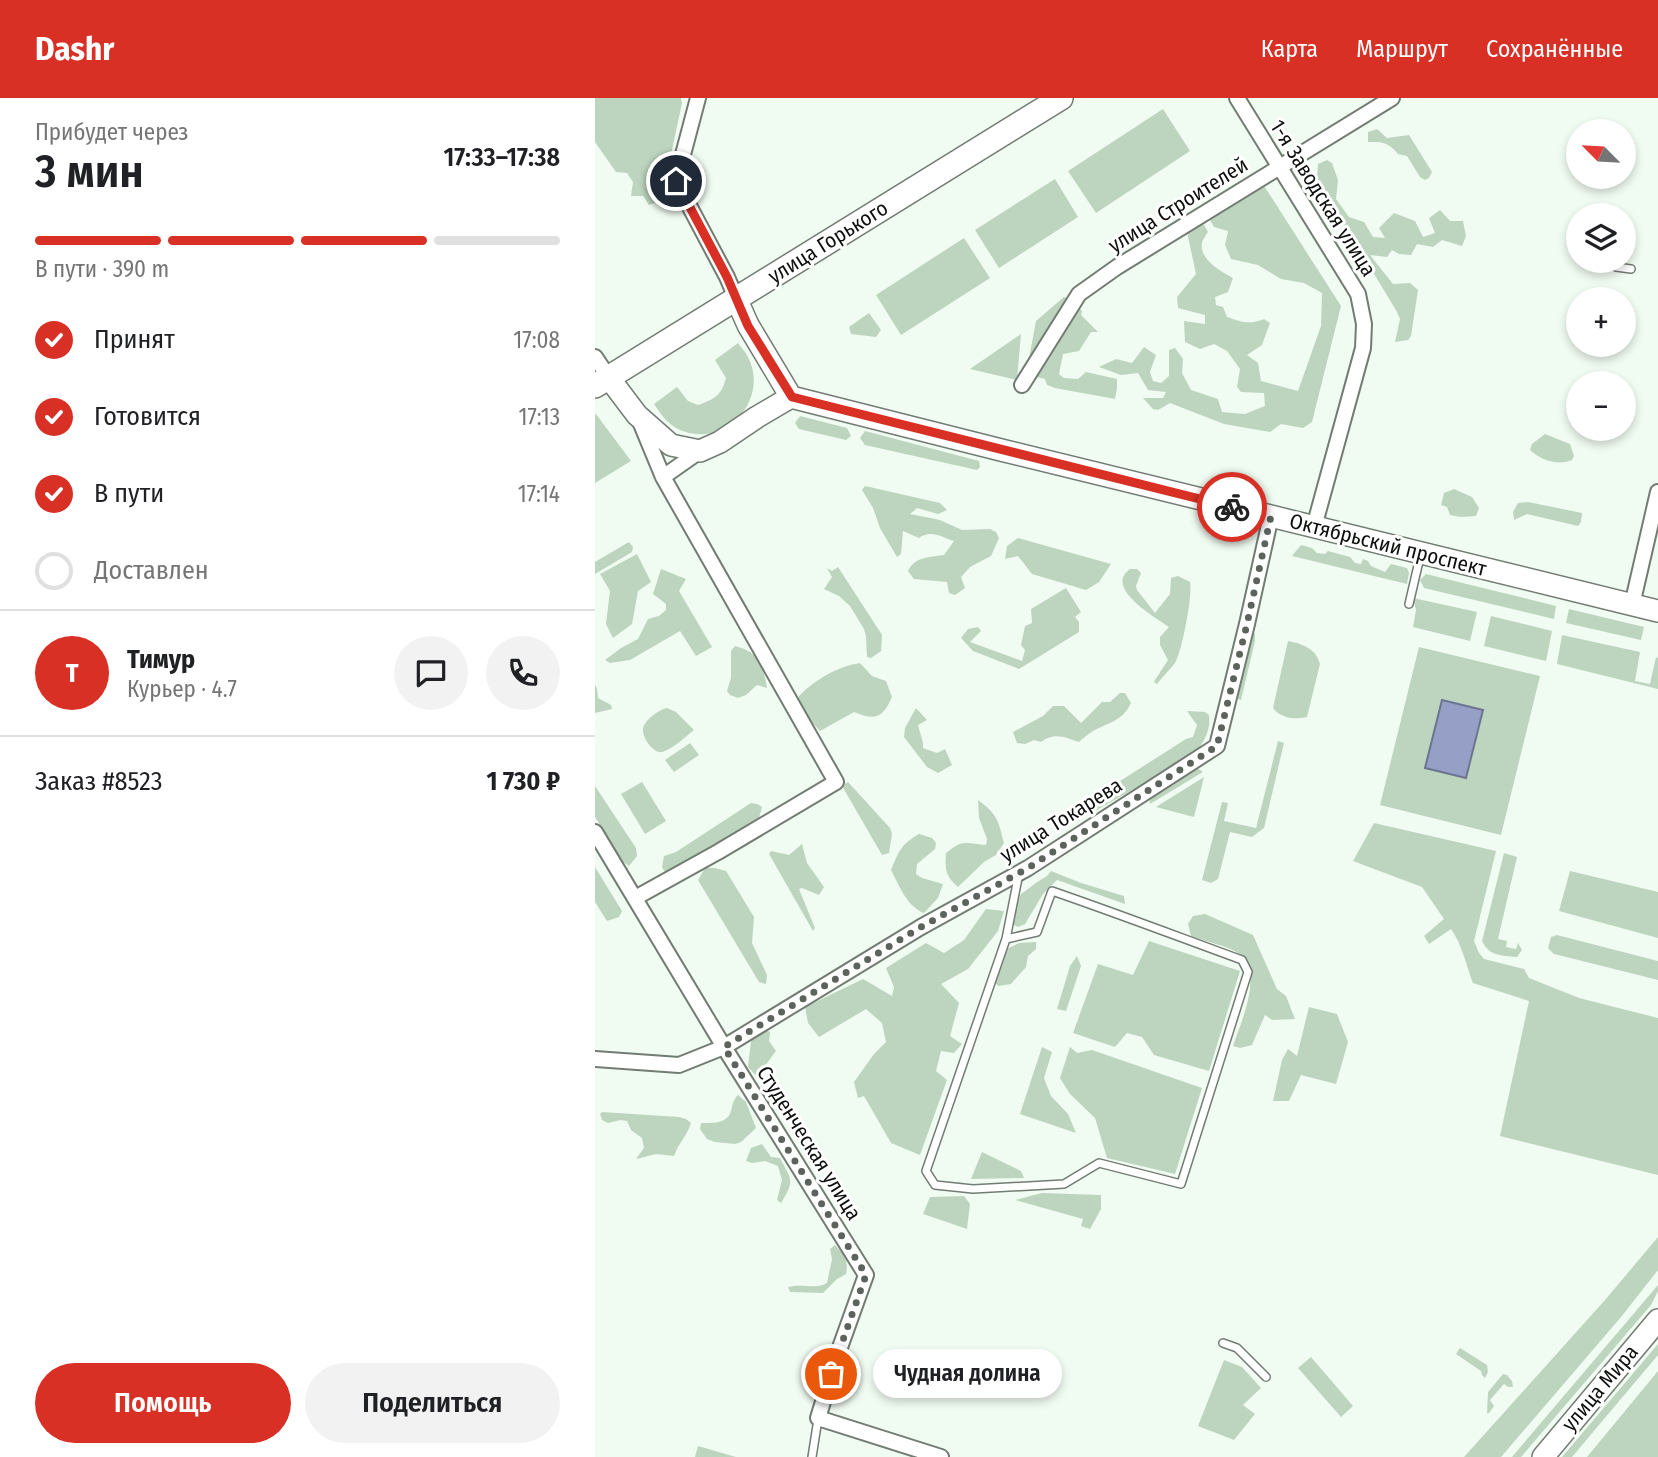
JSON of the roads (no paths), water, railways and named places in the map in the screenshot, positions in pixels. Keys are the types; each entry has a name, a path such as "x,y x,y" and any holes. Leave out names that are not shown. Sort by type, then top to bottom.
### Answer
{"main road":[{"name":"улица Горького","path":"602,382 1061,98"},
{"path":"602,382 671,445 700,451 720,442 792,397 748,326 736,298"},
{"path":"757,417 776,372"},
{"name":"Октябрьский проспект","path":"792,397 1658,611"},
{"name":"улица Мира","path":"1543,1457 1658,1320"}],"street":[{"path":"698,98 676,181 736,298"},
{"name":"1-я Заводская улица","path":"1237,98 1358,294 1364,324 1363,348 1314,527"},
{"name":"улица Строителей","path":"1022,385 1079,294 1117,267 1392,98"},
{"path":"595,357 602,382"},
{"path":"635,898 836,782 663,477 637,415"},
{"path":"663,477 700,451"},
{"path":"1632,604 1658,492"},
{"name":"улица Токарева","path":"595,1059 678,1066 724,1047 921,927 1019,873 1217,746 1271,516"},
{"name":"Студенческая улица","path":"595,832 724,1047 866,1275 818,1418"},
{"path":"818,1418 941,1457"}],"lane":[{"path":"1409,604 1421,553"},
{"path":"1006,939 1037,932 1052,891 1242,960 1248,972 1181,1184 1098,1163 1064,1184 973,1189 935,1185 926,1171 1006,939 1019,873"},
{"path":"1223,1343 1237,1348 1266,1377"},
{"path":"812,1457 818,1418"}],"water":[{"path":"1442,700 1483,710 1466,778 1425,768"}],"place":[{"name":"Чудная долина","path":"831,1374"}]}
